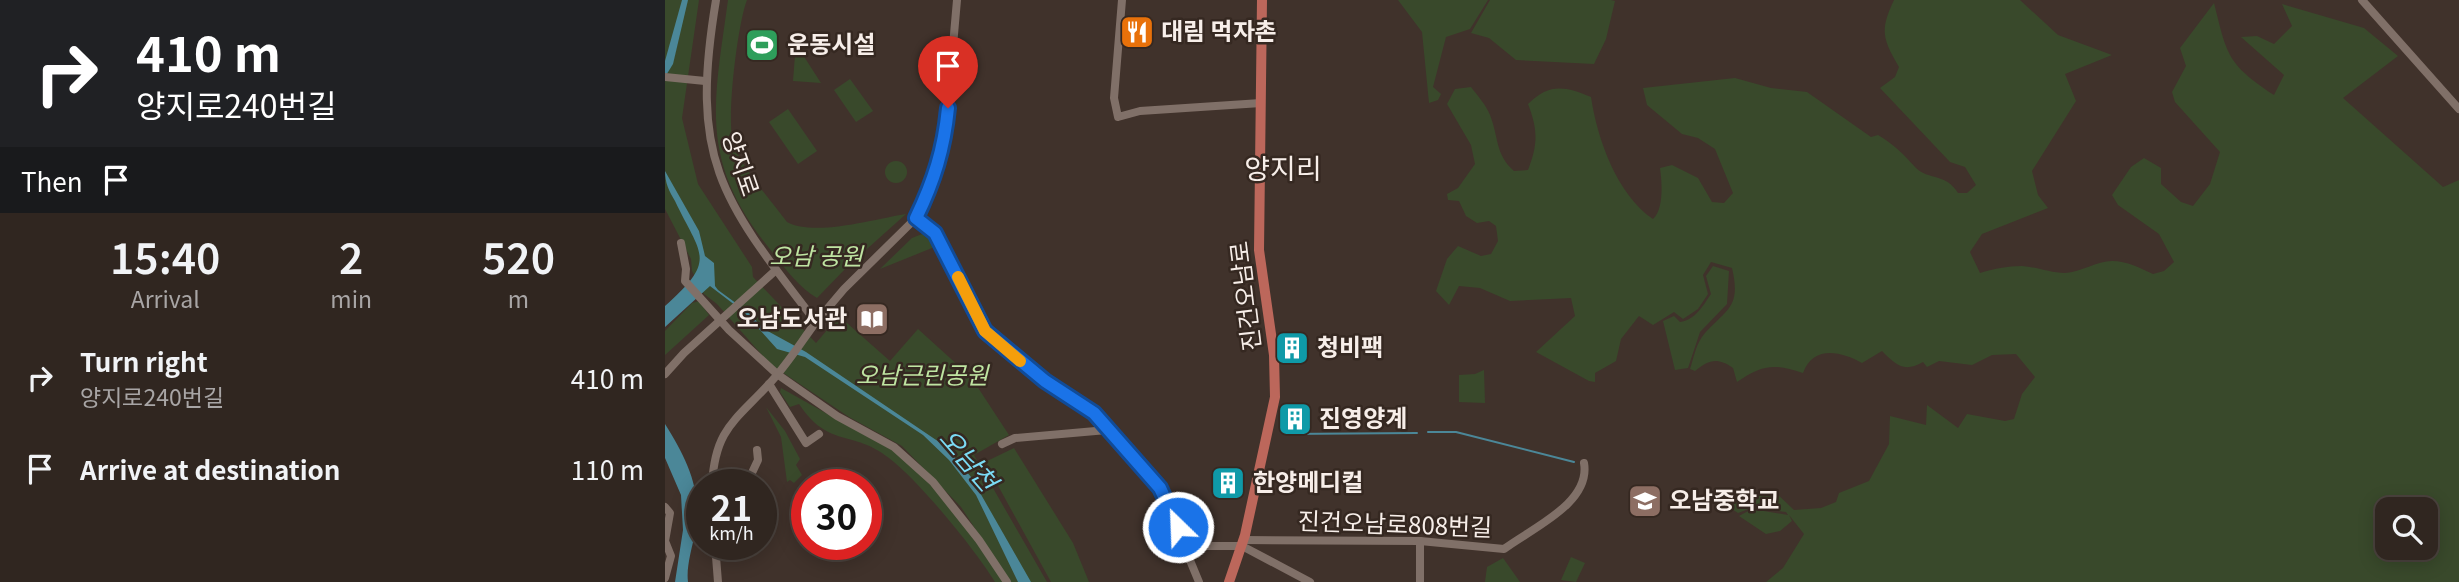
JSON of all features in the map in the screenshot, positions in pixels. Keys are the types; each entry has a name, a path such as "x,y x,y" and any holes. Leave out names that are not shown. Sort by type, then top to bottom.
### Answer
{"main road":[{"name":"진건오남로","path":"1229,582 1243,543 1271,419 1276,372 1259,250 1262,0"}],"street":[{"name":"양지로","path":"716,0 705,81 708,132 718,175 743,224 816,322"},
{"path":"714,469 716,453 727,426 769,384 844,289 916,218 933,183 944,149 957,0"},
{"path":"1122,0 1114,98 1118,117 1140,111 1261,103"},
{"path":"2362,0 2459,109"},
{"path":"665,77 705,81"},
{"path":"916,218 935,233 985,331 1045,381 1094,413 1160,488 1199,582"},
{"path":"681,243 687,269 685,281 720,320 777,374 838,416 894,447 913,464 955,506 1007,582"},
{"path":"665,374 776,270"},
{"path":"769,384 806,443 819,433"},
{"path":"1002,443 1015,438 1107,430"},
{"path":"754,469 758,460 757,450"},
{"name":"진건오남로808번길","path":"1185,546 1420,541 1504,549 1535,526 1560,513 1581,487 1586,476 1584,463"},
{"path":"665,507 670,513 665,541 671,556 665,578"},
{"path":"1420,541 1420,582"},
{"path":"1243,543 1310,582"},
{"path":"716,560 718,582"}],"green space":[{"name":"오남근린공원","path":"665,0 699,0 682,118 698,184 752,267 753,277 816,343 839,316 890,361 918,329 971,377 1009,435 974,455 1047,582 1010,582 961,507 902,446 849,417 770,364 717,304 704,294 692,271 691,259 665,209"},
{"name":"오남 공원","path":"728,0 747,0 734,73 731,117 734,146 751,175 787,222 813,228 828,227 906,214 817,298 791,276 746,216 731,187 721,158 716,101"},
{"path":"1398,0 1488,0 1470,29 1446,37 1433,87 1441,94 1438,100 1429,103 1422,32"},
{"path":"1490,0 1615,1 1606,39 1594,64 1516,60 1489,38 1471,33"},
{"path":"1894,0 2020,0 2058,35 2112,55 2065,74 2076,101 2032,171 2038,195 2048,208 1982,234 1970,252 1980,273 2022,266 2065,273 2118,261 2153,274 2164,271 2174,262 2159,234 2118,205 2112,195 2131,167 2144,158 2161,168 2161,184 2181,202 2193,206 2210,184 2220,152 2175,102 2172,92 2186,66 2180,48 2214,3 2231,57 2247,75 2274,95 2284,75 2241,37 2257,36 2274,44 2292,26 2282,4 2364,28 2398,56 2343,98 2443,187 2459,180 2459,582 1766,582 1783,568 1804,534 1789,515 1792,521 1780,531 1766,534 1739,516 1752,509 1788,515 1786,512 1751,508 1738,513 1721,502 1750,493 1760,496 1773,490 1794,510 1821,508 1836,502 1839,493 1869,481 1889,444 1890,416 1926,425 1927,405 1958,428 1967,414 2005,421 2014,419 2022,394 2035,377 2016,354 1992,355 1972,365 1939,361 1927,367 1923,362 1905,367 1896,364 1882,351 1862,363 1828,353 1813,358 1803,373 1768,367 1737,382 1733,368 1722,362 1709,362 1695,371 1690,369 1699,341 1726,312 1735,291 1732,268 1711,262 1703,275 1708,294 1698,309 1683,319 1674,312 1653,325 1639,316 1621,339 1616,361 1595,373 1595,382 1536,352 1575,316 1571,298 1510,301 1480,288 1459,286 1449,305 1436,291 1447,259 1458,246 1481,256 1491,254 1498,241 1496,226 1489,221 1477,223 1466,216 1459,201 1448,200 1447,194 1458,188 1475,164 1471,145 1447,104 1455,89 1471,87 1482,101 1490,115 1500,152 1514,171 1528,170 1534,152 1535,129 1528,104 1543,92 1558,89 1591,97 1598,130 1619,181 1640,209 1653,219 1661,202 1660,168 1672,165 1698,178 1712,202 1724,203 1733,193 1715,149 1698,138 1682,134 1647,105 1643,88 1735,78 1771,88 1807,92 1871,137 1878,135 1889,142 1921,172 1943,179 1958,193 1967,193 1976,185 1965,167 1950,162 1880,88 1895,77 1899,67 1886,41 1886,19"},
{"path":"799,53 821,83 793,81 795,55"},
{"path":"850,79 873,111 856,122 834,90"},
{"path":"788,109 817,151 798,164 769,122"},
{"path":"896,161 904,164 907,172 904,180 896,183 888,180 885,172 888,164"},
{"path":"922,234 931,238 937,246 880,269 912,238"},
{"path":"1713,266 1729,271 1727,304 1700,332 1688,368 1675,370 1663,321 1674,316 1680,322 1685,321 1698,312 1711,294 1706,276"},
{"path":"699,301 709,315 665,355 665,331 692,303"},
{"path":"1484,370 1485,403 1459,402 1459,375 1475,374"},
{"path":"781,388 892,450 915,468 958,515 1003,582 995,582 946,516 902,469 876,449 821,427 799,404 790,407 780,392"},
{"path":"766,407 785,431 800,459 796,465 798,469 791,469 791,481 787,482 781,437"},
{"path":"1014,448 1073,543 1089,582 1051,582 985,462"},
{"path":"1571,557 1585,563 1576,582 1561,580"},
{"path":"1503,558 1520,582 1485,582 1487,567"}],"water":[{"path":"682,0 688,0 673,64 665,77 665,61"},
{"path":"665,171 699,231 705,256 714,263 715,286 718,290 748,312 764,329 806,352 945,446 971,477 1031,582 1018,582 976,495 949,460 923,435 805,357 777,349 744,312 710,286 665,327 665,306 693,278 700,256 668,187"},
{"path":"665,424 688,469 686,469 686,560 690,560 688,582 675,582 683,530 681,495 665,458"}],"waterway":[{"path":"1428,432 1456,432 1574,462"},
{"path":"1285,434 1417,433"}],"slow traffic":[{"path":"958,277 985,331 1020,361"}],"place":[{"name":"대림 먹자촌","path":"1137,32"},
{"name":"운동시설","path":"762,45"},
{"name":"오남도서관","path":"872,319"},
{"name":"청비팩","path":"1292,348"},
{"name":"진영양계","path":"1295,419"},
{"name":"한양메디컬","path":"1228,483"},
{"name":"오남중학교","path":"1645,501"}],"district":[{"name":"양지리","path":"1283,169"}],"route":[{"path":"948,108 944,149 933,183 916,218 935,233 985,331 1074,403 1094,413 1160,488 1178,527"}],"water label":[{"name":"오남천","path":"968,460"}]}
